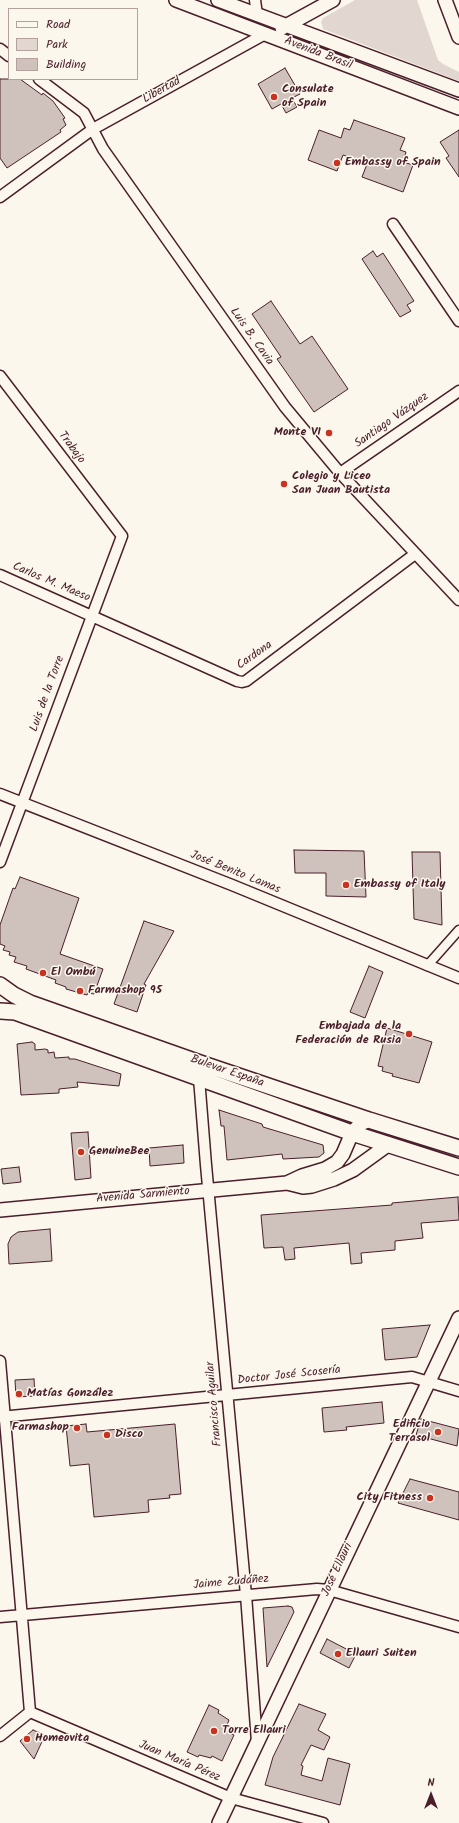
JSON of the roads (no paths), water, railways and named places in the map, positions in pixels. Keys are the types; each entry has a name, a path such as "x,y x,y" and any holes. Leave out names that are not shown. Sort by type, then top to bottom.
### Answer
{"main road":[{"name":"Bulevar España","path":"0,985 14,995 30,1003 352,1133 459,1167"},
{"name":"Bulevar España","path":"0,1011 15,1012 201,1071 459,1148"}],"street":[{"name":"Avenida Brasil","path":"176,0 459,108"},
{"name":"Avenida Brasil","path":"218,0 459,90"},
{"path":"255,0 257,15"},
{"name":"Libertad","path":"0,197 93,129 265,34 287,26 333,0"},
{"path":"445,0 459,37"},
{"path":"0,49 8,55"},
{"name":"Luis B. Cavia","path":"40,80 84,113 103,149 285,407 340,473 459,600"},
{"path":"393,224 459,321"},
{"name":"Trabajo","path":"0,376 122,536"},
{"name":"Santiago Vázquez","path":"340,473 459,391"},
{"name":"Luis de la Torre","path":"0,862 122,536"},
{"name":"Cardona","path":"92,615 236,681 242,682 246,681 415,554"},
{"name":"Carlos M. Maeso","path":"0,575 92,615"},
{"name":"José Benito Lamas","path":"0,794 232,885 459,978"},
{"path":"427,966 459,930"},
{"name":"Francisco Aguilar","path":"201,1071 208,1190 246,1595 257,1742"},
{"name":"Avenida Sarmiento","path":"287,1183 337,1162 343,1154 352,1133 359,1125 369,1120"},
{"name":"Avenida Sarmiento","path":"0,1210 287,1183 312,1186 334,1179 353,1170 388,1144"},
{"name":"José Ellauri","path":"219,1823 459,1318"},
{"path":"0,1361 2,1417 30,1712 0,1736"},
{"name":"Doctor José Scosería","path":"2,1417 412,1377 459,1391"},
{"name":"Jaime Zudáñez","path":"0,1617 246,1595 329,1590 459,1627"},
{"name":"Juan María Pérez","path":"30,1712 231,1798 323,1823"}],"place":[{"name":"Consulate of Spain","path":"274,97"},
{"name":"Embassy of Spain","path":"337,163"},
{"name":"Monte VI","path":"329,433"},
{"name":"Colegio y Liceo San Juan Bautista","path":"284,484"},
{"name":"Embassy of Italy","path":"346,885"},
{"name":"El Ombú","path":"43,973"},
{"name":"Farmashop 95","path":"80,991"},
{"name":"Embajada de la Federación de Rusia","path":"409,1034"},
{"name":"GenuineBee","path":"81,1152"},
{"name":"Matías González","path":"19,1394"},
{"name":"Farmashop","path":"77,1428"},
{"name":"Edificio Terrasol","path":"438,1432"},
{"name":"Disco","path":"107,1435"},
{"name":"City Fitness","path":"430,1498"},
{"name":"Ellauri Suiten","path":"338,1654"},
{"name":"Torre Ellauri","path":"214,1731"},
{"name":"Homeovita","path":"27,1739"}]}
